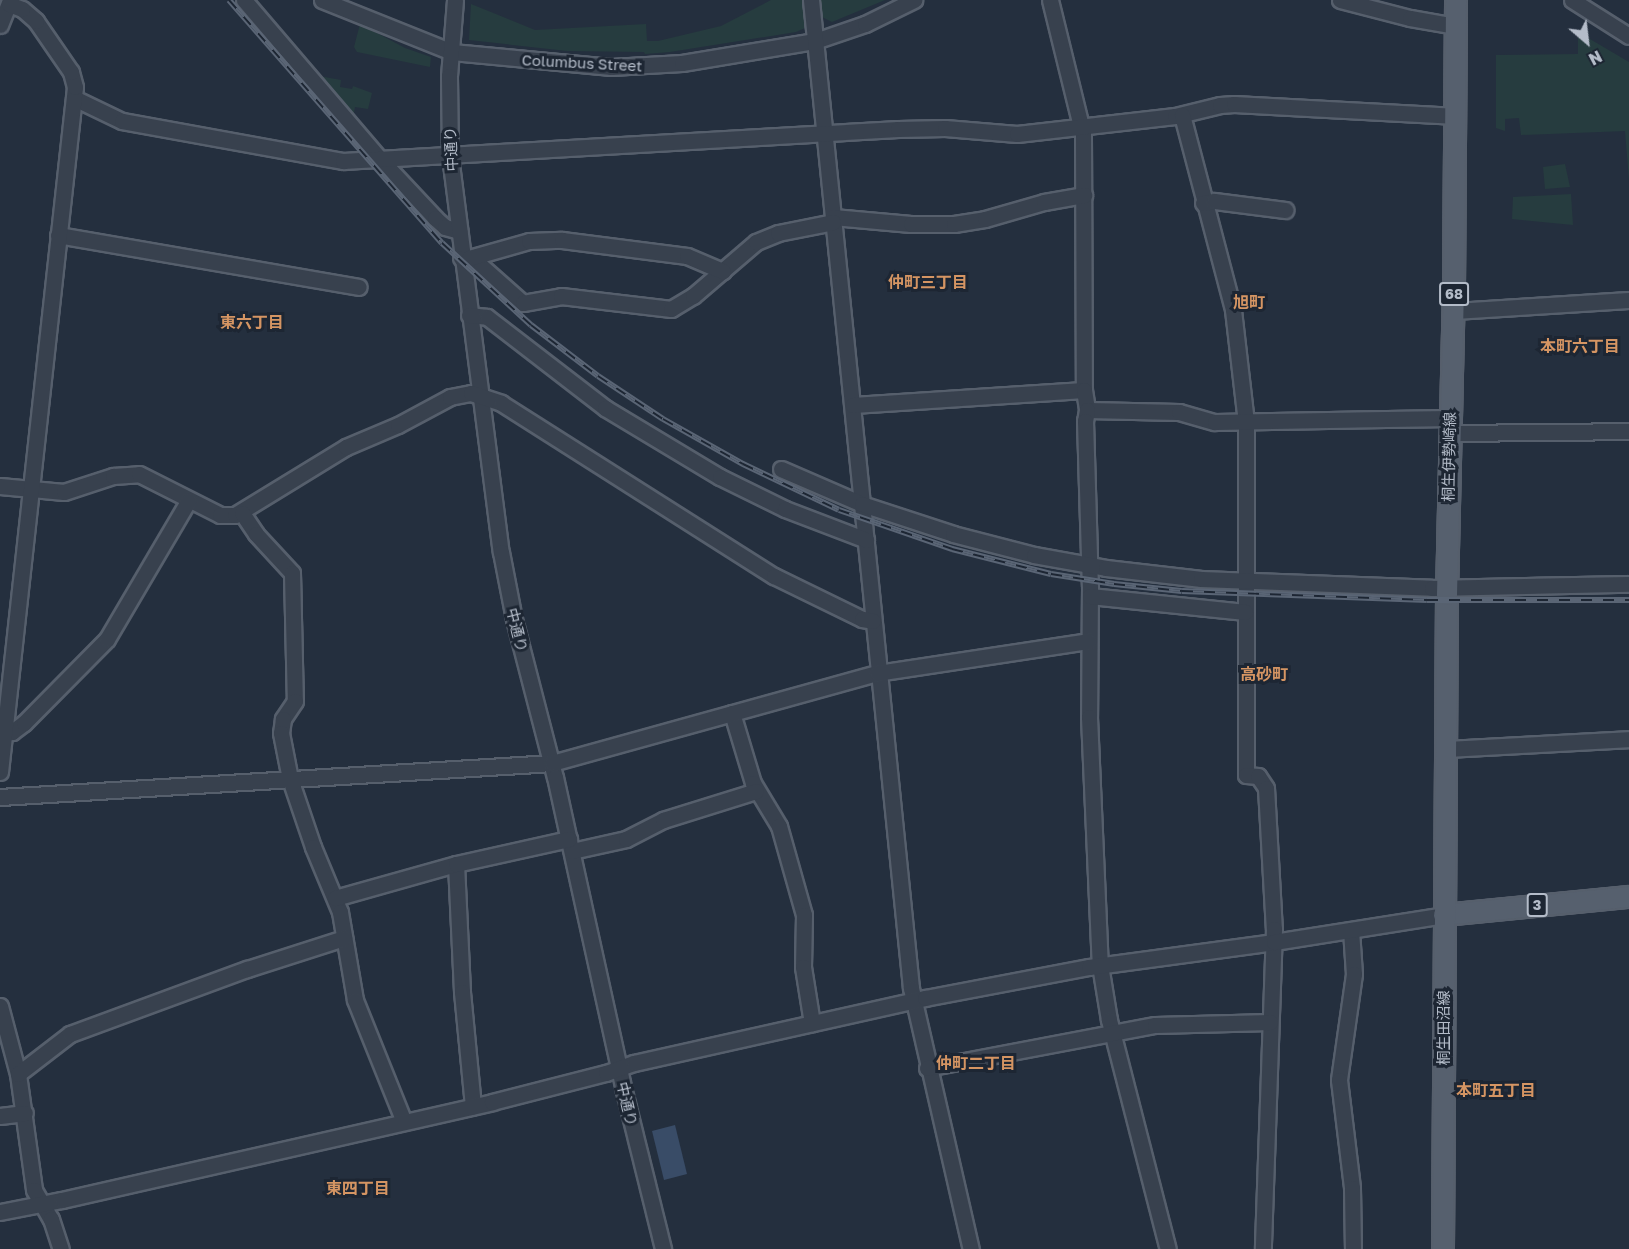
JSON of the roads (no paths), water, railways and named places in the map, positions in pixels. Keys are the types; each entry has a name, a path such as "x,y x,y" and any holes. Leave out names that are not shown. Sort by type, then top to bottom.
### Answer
{"main road":[{"name":"桐生伊勢崎線","path":"1444,915 1447,588 1454,311 1456,0"},
{"name":"3","path":"1444,915 1629,897"},
{"name":"桐生田沼線","path":"1443,1249 1444,915"}],"street":[{"path":"244,0 380,159 435,218 445,226 459,231"},
{"name":"Columbus Street","path":"322,0 452,52 558,64 632,66 682,63 815,41 865,24 914,0"},
{"name":"中通り","path":"455,0 449,76 450,156 459,231 465,258 469,315 507,588 552,763 619,1068 663,1249"},
{"path":"812,0 853,405 877,673 912,1000 971,1249"},
{"path":"1050,0 1081,125 1084,195 1084,390 1087,410 1085,421 1090,596 1092,813 1100,965 1112,1033 1168,1249"},
{"path":"1340,0 1410,18 1456,26"},
{"path":"1572,0 1629,36"},
{"path":"0,26 10,2 36,21 71,72 74,98 29,490 0,772"},
{"path":"74,98 122,121 338,161 945,128 1008,134 1182,115 1220,105 1250,104 1456,116"},
{"path":"1182,115 1203,203 1233,310 1246,422 1246,775 1258,776 1266,788 1274,942 1263,1249"},
{"path":"465,258 482,266 523,303 561,296 671,309 681,306 756,242 768,236 833,220 954,224 985,219 1044,202 1084,195"},
{"path":"1203,203 1214,201 1285,210"},
{"path":"58,235 359,287"},
{"path":"465,258 530,241 562,240 687,256 723,271"},
{"path":"1454,311 1629,300"},
{"path":"469,315 487,317 605,408 720,477 785,509 866,540"},
{"path":"853,405 1084,390"},
{"path":"0,486 29,490 74,490 112,476 130,474 151,479 220,515 242,513 346,447 398,425 450,397 471,393 480,394 501,403 774,576 862,619 873,621"},
{"path":"1087,410 1179,412 1215,422 1629,431"},
{"path":"781,469 862,504 1004,548 1088,565 1169,576 1447,588 1629,584"},
{"path":"4,733 12,732 24,723 107,639 189,500"},
{"path":"242,513 256,534 292,573 294,580 295,701 284,719 281,733 290,779 313,847 335,898 356,1000 404,1122"},
{"path":"1090,596 1245,612"},
{"path":"0,797 552,763 877,673 1089,641"},
{"path":"732,713 745,764 756,790 764,796 780,826 804,915 803,968 812,1023"},
{"path":"1445,749 1629,739"},
{"path":"335,898 456,864 626,838 663,820 756,790"},
{"path":"456,864 462,992 473,1106"},
{"path":"0,1212 473,1106 619,1068 912,1000 1100,965 1274,942 1444,915"},
{"path":"1351,930 1354,974 1339,1080 1352,1188 1353,1249"},
{"path":"18,1074 70,1034 247,969 344,938"},
{"path":"0,1006 18,1074 34,1190 51,1219 61,1249"},
{"path":"927,1068 1168,1023 1270,1022"},
{"path":"0,1116 25,1113"}],"water":[{"path":"675,1125 687,1174 664,1180 652,1131"}],"railway":[{"path":"229,0 442,243 531,325 598,376 663,419 743,464 839,510 952,549 1051,574 1114,584 1182,591 1427,600 1629,600"}],"district":[{"name":"仲町三丁目","path":"928,282"},
{"name":"旭町","path":"1249,302"},
{"name":"東六丁目","path":"252,322"},
{"name":"本町六丁目","path":"1580,346"},
{"name":"高砂町","path":"1264,674"},
{"name":"仲町二丁目","path":"976,1063"},
{"name":"本町五丁目","path":"1496,1090"},
{"name":"東四丁目","path":"358,1188"}]}
